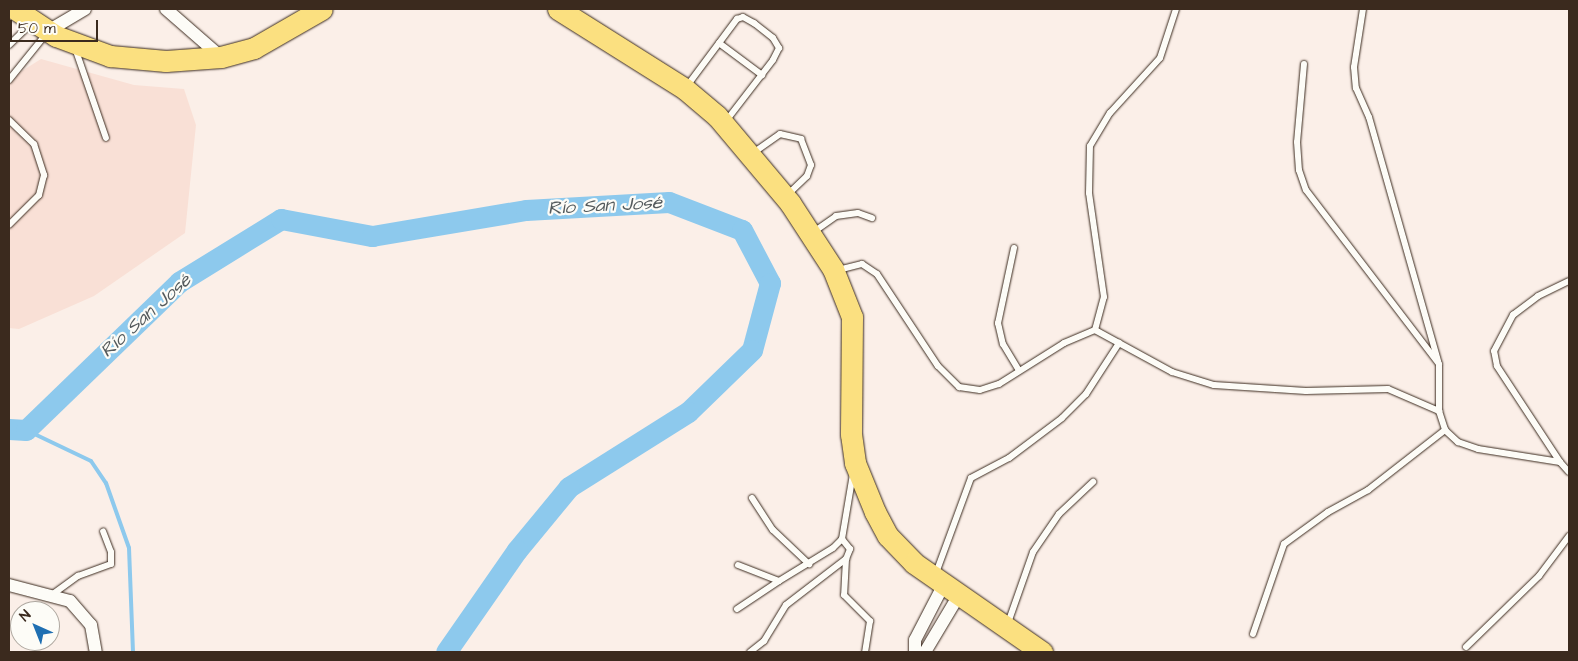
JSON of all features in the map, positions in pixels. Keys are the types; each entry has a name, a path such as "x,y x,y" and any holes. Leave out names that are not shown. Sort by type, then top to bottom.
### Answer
{"highway":[{"path":"14,9 72,42 110,56 166,61 221,57 254,48 322,9"},
{"path":"558,9 685,89 724,124 752,154 785,196 834,272 852,317 854,340 850,404 855,463 888,536 914,563 1017,639 1042,652"}],"street":[{"path":"41,26 85,9"},
{"path":"166,9 221,57"},
{"path":"9,585 53,594 70,601 91,625 96,652"},
{"path":"915,652 923,623 946,585"},
{"path":"925,652 946,585"}],"lane":[{"path":"1095,330 1104,297 1089,193 1090,146 1110,113 1160,58 1176,9"},
{"path":"1363,9 1354,67 1356,88 1368,117 1439,364 1439,411 1444,430 1458,442 1478,450 1560,462"},
{"path":"685,89 737,19 743,17 754,23 779,48 762,75 724,124"},
{"path":"9,45 41,26"},
{"path":"9,80 41,26"},
{"path":"72,42 106,138"},
{"path":"719,42 762,75"},
{"path":"1304,64 1297,142 1299,170 1306,190 1439,364"},
{"path":"9,120 34,144 44,175 39,195 9,225"},
{"path":"752,154 780,134 801,139 811,165 807,176 785,196"},
{"path":"811,234 836,216 858,213 872,218"},
{"path":"1014,248 998,323 1003,344 1019,371"},
{"path":"834,272 853,264 862,264 877,274 938,366 959,388 980,390 1019,371 1064,343 1095,330"},
{"path":"1569,281 1538,296 1513,315 1494,351 1497,366 1560,462 1569,472"},
{"path":"1095,330 1172,372 1214,385 1306,392 1374,386 1405,394 1439,411"},
{"path":"946,585 971,478 1009,458 1062,418 1092,386 1119,343"},
{"path":"1253,634 1284,544 1328,512 1368,490 1444,430"},
{"path":"737,609 809,564 842,539 855,463"},
{"path":"1017,639 1017,588 1033,552 1059,514 1093,482"},
{"path":"752,498 773,530 809,564"},
{"path":"53,594 78,576 111,564 112,552 103,531"},
{"path":"1466,647 1539,576 1569,536"},
{"path":"842,539 850,549 846,559 844,595 870,621 866,652"},
{"path":"750,652 772,629 786,605 846,559"},
{"path":"738,565 779,581"}],"shaded area":[{"path":"41,59 134,85 184,89 196,125 185,233 94,296 19,329 9,328 9,79"}],"waterway":[{"name":"Río San José","path":"9,429 26,430 179,282 281,219 372,236 526,210 669,202 742,230 770,283 752,350 688,412 569,487 517,550 446,652"},
{"path":"26,430 91,461 106,483 129,548 133,652"}]}
